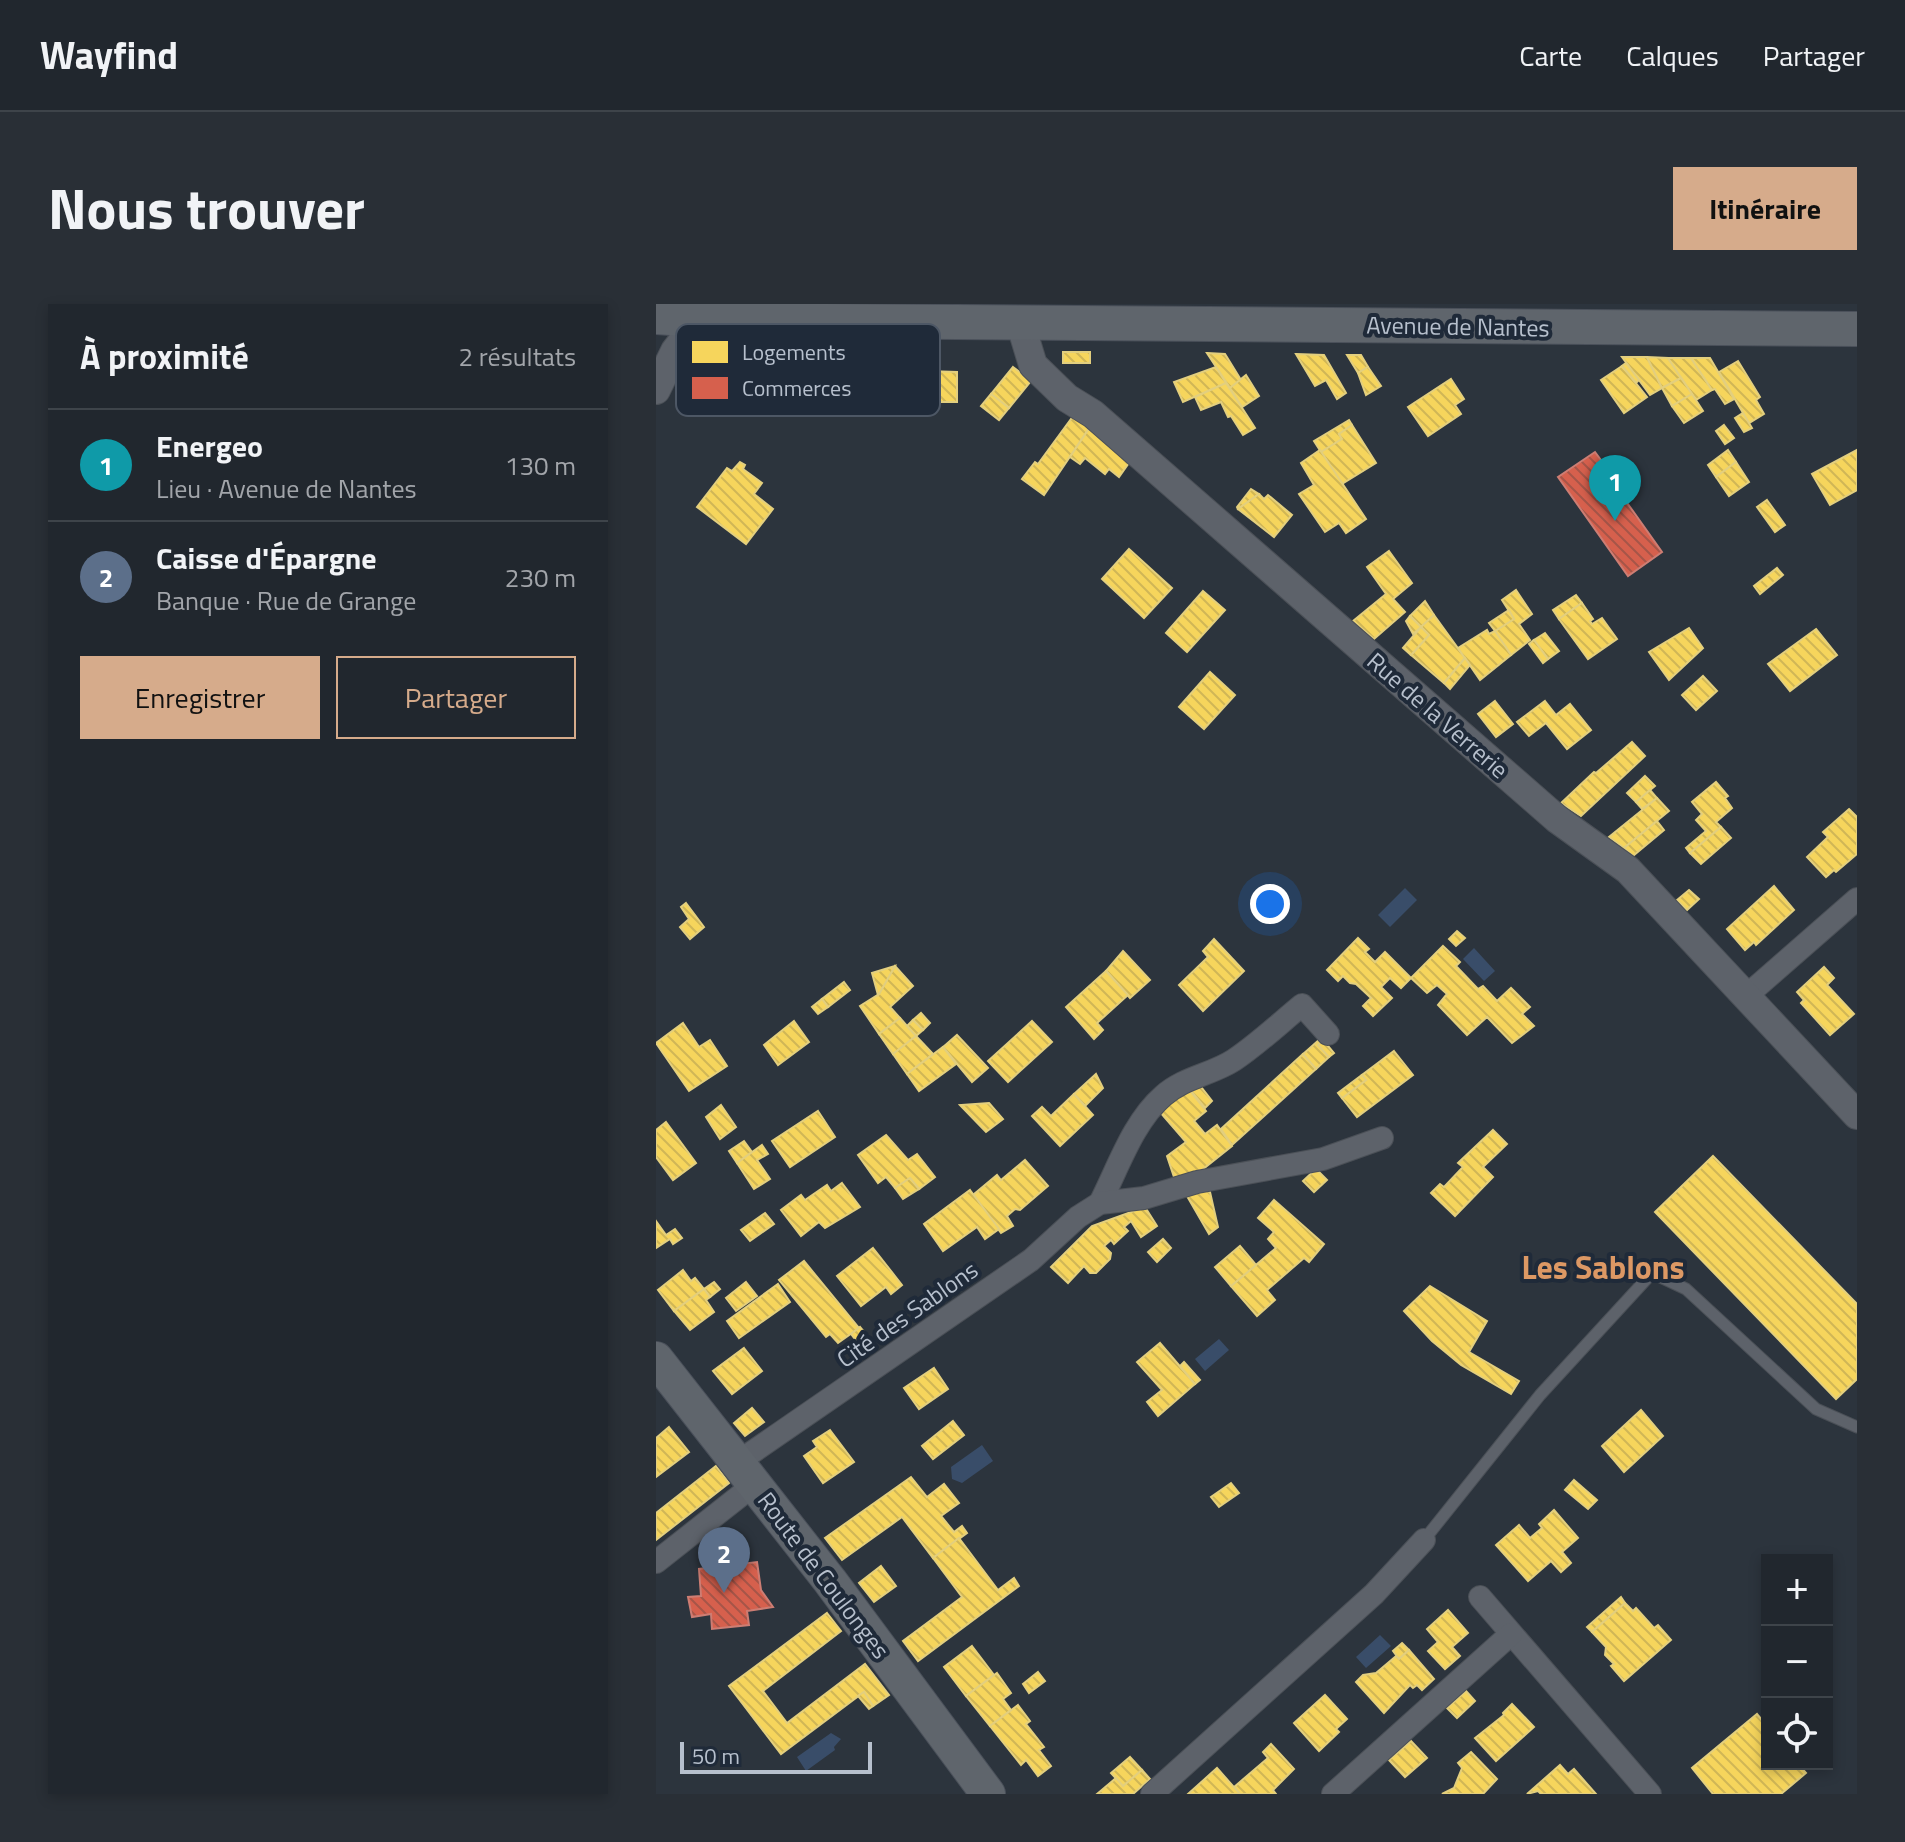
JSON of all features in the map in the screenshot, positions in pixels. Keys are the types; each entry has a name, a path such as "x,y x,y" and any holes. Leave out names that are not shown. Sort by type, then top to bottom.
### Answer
{"main road":[{"name":"Avenue de Nantes","path":"671,320 1857,329"},
{"name":"Route de Coulonges","path":"656,1359 988,1794"}],"street":[{"path":"656,390 675,351 671,320"},
{"name":"Rue de la Verrerie","path":"1020,322 1033,365 1067,398 1093,414 1557,819 1628,870 1857,1115"},
{"path":"1745,997 1857,899"},
{"name":"Cité des Sablons","path":"1100,1203 1136,1130 1161,1097 1184,1080 1234,1060 1302,1005 1328,1034"},
{"name":"Cité des Sablons","path":"656,1562 746,1473 1031,1260 1078,1217 1100,1203 1144,1198 1197,1182 1323,1159 1382,1138"},
{"path":"1152,1794 1374,1594 1424,1540"},
{"path":"1480,1597 1650,1794"},
{"path":"1333,1794 1511,1634"}],"lane":[{"path":"1424,1540 1540,1395 1652,1273 1686,1289 1816,1409 1857,1427"}],"water":[{"path":"1405,888 1417,900 1390,927 1378,915"},
{"path":"1474,948 1495,971 1484,981 1463,959"},
{"path":"1219,1339 1229,1350 1205,1371 1195,1359"},
{"path":"982,1445 993,1461 962,1483 952,1479 951,1467"},
{"path":"1380,1635 1391,1646 1366,1668 1356,1657"},
{"path":"831,1733 841,1739 835,1750 806,1771 797,1757"}],"building: Logements":[{"path":"1063,352 1090,352 1090,363 1063,363"},
{"path":"1207,353 1225,354 1241,380 1230,388"},
{"path":"1296,354 1324,355 1346,393 1337,399 1326,380 1315,386"},
{"path":"1347,355 1361,355 1368,367 1358,373"},
{"path":"1622,357 1647,357 1662,388 1650,395"},
{"path":"1647,357 1668,358 1681,378 1662,388"},
{"path":"1668,358 1691,358 1712,390 1696,400"},
{"path":"1691,358 1710,358 1734,399 1725,404"},
{"path":"1738,361 1760,397 1756,400 1764,414 1749,423 1719,372"},
{"path":"1626,363 1639,380 1636,383 1622,366"},
{"path":"1622,366 1647,397 1624,413 1601,380"},
{"path":"1013,367 1031,381 1009,408 991,394"},
{"path":"1216,367 1226,383 1183,402 1174,382"},
{"path":"1368,367 1381,386 1366,395 1358,373"},
{"path":"940,371 957,372 957,402 940,402"},
{"path":"1246,375 1259,396 1242,407 1230,388"},
{"path":"1681,378 1692,394 1672,406 1662,388"},
{"path":"1451,379 1464,399 1455,405 1461,414 1428,436 1408,407"},
{"path":"1226,383 1255,428 1243,435 1231,416 1228,417 1221,402 1201,410 1195,397"},
{"path":"991,394 1009,408 999,420 981,406"},
{"path":"1692,394 1703,411 1684,423 1672,406"},
{"path":"1743,413 1752,428 1744,432 1735,418"},
{"path":"1074,415 1090,427 1044,495 1022,479 1035,462 1038,464"},
{"path":"1349,420 1352,425 1339,434 1342,439 1321,452 1314,441"},
{"path":"1352,425 1376,463 1342,484 1321,452 1342,439 1339,434"},
{"path":"1724,425 1734,438 1725,444 1716,431"},
{"path":"1090,427 1131,460 1119,477 1109,469 1105,474 1085,458 1080,464 1070,457"},
{"path":"1320,450 1366,519 1346,533 1339,523 1325,532 1299,494 1314,485 1301,463"},
{"path":"1728,450 1736,462 1716,477 1708,465"},
{"path":"1857,450 1857,490 1830,505 1812,474"},
{"path":"740,462 745,465 743,469 762,483 754,494 773,509 746,544 697,507 727,468 732,471"},
{"path":"1736,462 1749,482 1729,496 1716,477"},
{"path":"1251,489 1259,494 1238,509 1237,507"},
{"path":"1259,494 1264,499 1268,495 1292,515 1274,537 1238,509"},
{"path":"1767,500 1785,525 1775,532 1757,507"},
{"path":"1129,549 1172,588 1144,618 1102,579"},
{"path":"1389,551 1412,583 1393,599 1405,612 1374,639 1353,621 1386,594 1367,567"},
{"path":"1777,568 1783,575 1760,594 1754,586"},
{"path":"1516,590 1532,614 1519,624 1530,640 1511,655 1495,631 1514,619 1502,600"},
{"path":"1203,591 1225,610 1187,652 1166,633"},
{"path":"1576,595 1582,603 1559,619 1553,610"},
{"path":"1425,601 1434,615 1421,627 1410,616"},
{"path":"1582,603 1593,619 1590,621 1592,624 1602,618 1617,639 1588,659 1559,619"},
{"path":"1509,610 1514,619 1495,631 1489,623"},
{"path":"1434,615 1465,658 1444,683 1411,655 1429,635 1421,627"},
{"path":"1410,616 1421,627 1413,634 1406,621"},
{"path":"1421,627 1429,635 1411,655 1403,648"},
{"path":"1689,628 1703,648 1669,680 1649,652"},
{"path":"1816,629 1837,655 1790,691 1768,664"},
{"path":"1487,630 1489,634 1495,631 1511,655 1480,680 1458,648"},
{"path":"1545,633 1559,651 1548,659 1534,640"},
{"path":"1534,640 1548,659 1543,663 1529,644"},
{"path":"1465,658 1470,665 1450,689 1444,683"},
{"path":"1210,672 1235,695 1204,729 1179,707"},
{"path":"1703,676 1717,691 1696,710 1682,695"},
{"path":"1495,701 1513,724 1496,737 1478,714"},
{"path":"1545,701 1556,715 1570,704 1591,730 1567,749 1546,723 1529,736 1517,722"},
{"path":"1632,742 1645,756 1581,816 1561,803 1594,772"},
{"path":"1645,776 1655,786 1636,802 1627,793"},
{"path":"1716,782 1728,796 1725,798 1732,808 1716,822 1721,827 1690,853 1686,848 1706,831 1696,820 1702,814 1692,802"},
{"path":"1650,790 1657,798 1642,809 1636,802"},
{"path":"1657,798 1669,811 1624,848 1609,837"},
{"path":"1849,809 1857,817 1857,854 1826,877 1807,857 1828,837 1823,832"},
{"path":"1657,821 1664,830 1633,856 1624,848"},
{"path":"1721,827 1731,838 1701,864 1690,853"},
{"path":"1774,886 1794,910 1756,945 1754,942 1745,950 1727,929"},
{"path":"1689,890 1699,899 1687,910 1677,900"},
{"path":"686,903 704,927 690,939 680,927 689,919 681,907"},
{"path":"1457,931 1465,938 1456,946 1449,939"},
{"path":"1358,938 1369,949 1365,952 1375,962 1385,952 1411,978 1401,988 1390,978 1381,987 1392,998 1373,1016 1363,1006 1371,998 1356,984 1343,976 1338,981 1327,970"},
{"path":"1214,939 1244,971 1203,1011 1179,985 1208,957 1203,951"},
{"path":"1443,946 1460,962 1456,966 1478,989 1483,986 1497,1001 1511,988 1530,1007 1522,1014 1534,1026 1512,1043 1487,1017 1467,1035 1438,1005 1447,994 1437,985 1427,993 1411,978"},
{"path":"1123,951 1150,980 1130,998 1106,971"},
{"path":"895,966 913,986 890,1007 900,1018 879,1034 860,1006 879,994"},
{"path":"895,966 879,994 878,995 872,973"},
{"path":"1824,967 1834,978 1827,985 1854,1014 1830,1035 1801,1003 1804,1000 1797,992"},
{"path":"1106,971 1128,995 1097,1023 1103,1030 1094,1039 1066,1007"},
{"path":"844,982 850,990 828,1007 822,999"},
{"path":"822,999 828,1007 818,1014 812,1007"},
{"path":"921,1013 930,1023 923,1030 913,1020"},
{"path":"900,1018 916,1036 893,1054 879,1034"},
{"path":"913,1020 923,1030 916,1036 907,1026"},
{"path":"794,1021 809,1042 778,1065 764,1045"},
{"path":"1032,1021 1052,1042 1008,1082 988,1061"},
{"path":"683,1023 699,1047 710,1040 727,1066 689,1091 656,1043"},
{"path":"957,1035 988,1068 972,1082 943,1047"},
{"path":"916,1036 933,1054 907,1074 893,1054"},
{"path":"1321,1038 1323,1040 1318,1045 1329,1057 1316,1069 1303,1054"},
{"path":"1323,1040 1334,1053 1329,1057 1318,1045"},
{"path":"943,1047 956,1064 919,1091 907,1074"},
{"path":"1394,1051 1413,1075 1357,1117 1342,1098 1366,1080 1362,1075"},
{"path":"1303,1054 1316,1069 1232,1145 1221,1129"},
{"path":"1096,1074 1103,1088 1085,1106 1074,1094"},
{"path":"1362,1075 1366,1080 1342,1098 1338,1093"},
{"path":"1195,1079 1212,1101 1205,1108 1187,1086"},
{"path":"1187,1087 1206,1111 1194,1121 1205,1134 1217,1125 1232,1146 1198,1173 1175,1180 1167,1156 1186,1142 1160,1112"},
{"path":"1074,1094 1093,1115 1060,1146 1032,1116 1042,1107 1051,1116"},
{"path":"989,1103 1003,1119 986,1132 960,1105"},
{"path":"721,1105 736,1127 720,1139 706,1117"},
{"path":"818,1111 835,1137 790,1167 772,1141"},
{"path":"666,1122 696,1163 673,1180 656,1157 656,1130"},
{"path":"1493,1130 1507,1144 1483,1167 1493,1177 1455,1216 1431,1193 1440,1184 1444,1187 1463,1167 1458,1163"},
{"path":"886,1135 908,1160 917,1154 935,1177 919,1189 910,1178 895,1188 886,1177 878,1183 858,1155"},
{"path":"744,1141 752,1152 737,1163 729,1151"},
{"path":"762,1145 768,1154 757,1160 770,1179 754,1189 737,1163"},
{"path":"1713,1156 1857,1304 1857,1379 1836,1399 1655,1212"},
{"path":"1025,1160 1048,1186 1020,1210 1015,1209 1007,1216 1013,1226 1001,1233 973,1195 997,1175 1001,1180"},
{"path":"1316,1169 1327,1180 1314,1192 1303,1181"},
{"path":"910,1178 919,1189 903,1199 895,1188"},
{"path":"842,1183 860,1207 825,1228 819,1222 801,1236 781,1210 801,1195 805,1200 827,1185 831,1191"},
{"path":"970,1190 999,1229 985,1239 977,1227 943,1251 924,1224"},
{"path":"1204,1190 1210,1192 1218,1227 1209,1234 1187,1196"},
{"path":"1274,1200 1324,1244 1309,1262 1304,1258 1267,1290 1275,1300 1257,1316 1231,1286 1276,1248 1268,1239 1274,1232 1258,1218"},
{"path":"1145,1207 1157,1226 1141,1237 1131,1221 1124,1227 1128,1231 1114,1244 1111,1240 1104,1246 1111,1253 1110,1259 1096,1273 1090,1273 1084,1266 1068,1283 1051,1267 1092,1226"},
{"path":"765,1213 774,1224 750,1241 741,1230"},
{"path":"656,1221 666,1235 675,1229 682,1238 673,1244 670,1239 656,1248"},
{"path":"1163,1239 1171,1248 1157,1262 1148,1252"},
{"path":"1240,1246 1256,1265 1231,1286 1215,1267"},
{"path":"873,1248 902,1285 891,1294 886,1287 861,1306 837,1276"},
{"path":"804,1261 859,1328 838,1343 830,1334 826,1337 779,1280"},
{"path":"683,1270 691,1281 695,1278 704,1289 674,1311 658,1290"},
{"path":"714,1282 720,1289 710,1297 704,1289"},
{"path":"746,1282 757,1296 736,1311 726,1298"},
{"path":"778,1284 790,1302 739,1338 727,1321"},
{"path":"1430,1286 1487,1321 1469,1352 1519,1381 1511,1394 1461,1365 1432,1341 1404,1311"},
{"path":"704,1289 710,1297 706,1300 714,1312 690,1330 674,1311"},
{"path":"860,1327 874,1344 864,1351 851,1334"},
{"path":"1160,1343 1195,1384 1158,1416 1147,1402 1162,1390 1137,1362"},
{"path":"744,1348 762,1371 732,1394 713,1371"},
{"path":"1184,1362 1200,1380 1195,1384 1180,1366"},
{"path":"934,1368 948,1389 919,1409 904,1388"},
{"path":"752,1408 764,1422 745,1436 734,1423"},
{"path":"1641,1410 1663,1436 1624,1472 1602,1446"},
{"path":"953,1421 964,1435 933,1459 922,1446"},
{"path":"669,1427 689,1452 656,1477 656,1438"},
{"path":"830,1430 854,1462 823,1483 804,1456 817,1447 813,1441"},
{"path":"716,1466 729,1483 656,1540 656,1513"},
{"path":"911,1477 927,1497 944,1484 959,1503 941,1516 954,1532 962,1526 967,1533 933,1558 902,1517 842,1560 825,1538"},
{"path":"1574,1480 1597,1500 1588,1509 1565,1490"},
{"path":"1231,1483 1239,1493 1219,1507 1211,1497"},
{"path":"1554,1510 1578,1538 1562,1552 1571,1563 1561,1572 1551,1561 1528,1581 1496,1545 1519,1525 1530,1538 1542,1528 1539,1524"},
{"path":"959,1538 998,1590 1014,1578 1019,1586 918,1661 903,1641 962,1597 933,1558"},
{"path":"881,1566 896,1586 874,1602 859,1583"},
{"path":"1621,1597 1625,1603 1592,1632 1587,1627"},
{"path":"1625,1603 1633,1611 1636,1608 1654,1628 1658,1625 1671,1640 1624,1681 1605,1655 1606,1647 1592,1632"},
{"path":"1448,1610 1468,1633 1452,1647 1460,1656 1445,1669 1428,1651 1438,1642 1427,1629"},
{"path":"827,1613 841,1631 763,1691 787,1723 865,1664 889,1695 873,1706 864,1692 781,1754 729,1686"},
{"path":"1402,1643 1409,1650 1399,1659 1393,1651"},
{"path":"972,1646 994,1675 966,1696 944,1667"},
{"path":"1409,1650 1434,1679 1422,1690 1417,1685 1413,1688 1410,1685 1384,1713 1356,1682 1363,1675 1376,1673 1396,1656 1399,1659"},
{"path":"1038,1672 1045,1681 1029,1693 1023,1684"},
{"path":"997,1673 1011,1693 1003,1699 1011,1710 990,1726 966,1696"},
{"path":"1466,1691 1475,1701 1457,1718 1447,1708"},
{"path":"864,1692 873,1706 869,1709 858,1696"},
{"path":"1325,1695 1347,1719 1336,1729 1339,1732 1319,1751 1294,1723"},
{"path":"1512,1704 1534,1727 1496,1761 1475,1738 1504,1715"},
{"path":"1018,1705 1030,1721 1026,1724 1044,1747 1039,1750 1051,1766 1038,1776 1026,1760 1021,1765 990,1726"},
{"path":"1757,1714 1761,1719 1761,1770 1803,1770 1806,1773 1781,1794 1713,1794 1692,1768"},
{"path":"1411,1741 1427,1758 1405,1777 1389,1760"},
{"path":"1271,1744 1294,1769 1273,1790 1276,1794 1240,1794 1234,1787 1268,1758 1263,1752"},
{"path":"1471,1752 1497,1779 1483,1794 1442,1794 1454,1788 1462,1768 1458,1763"},
{"path":"1130,1757 1142,1770 1123,1786 1111,1773"},
{"path":"1560,1765 1568,1774 1574,1769 1596,1794 1541,1794 1538,1791 1527,1794"},
{"path":"1217,1768 1240,1794 1188,1794"},
{"path":"1142,1770 1150,1779 1133,1794 1097,1794 1116,1778 1123,1786"}],"building: Commerces":[{"path":"1595,452 1662,552 1628,576 1558,477"},
{"path":"757,1562 761,1590 773,1607 747,1611 749,1625 712,1629 711,1614 692,1617 688,1597 701,1596 699,1569"}],"place":[{"name":"Energeo","path":"1615,521"},
{"name":"Caisse d'Épargne","path":"724,1593"}],"district":[{"name":"Les Sablons","path":"1603,1267"}]}
